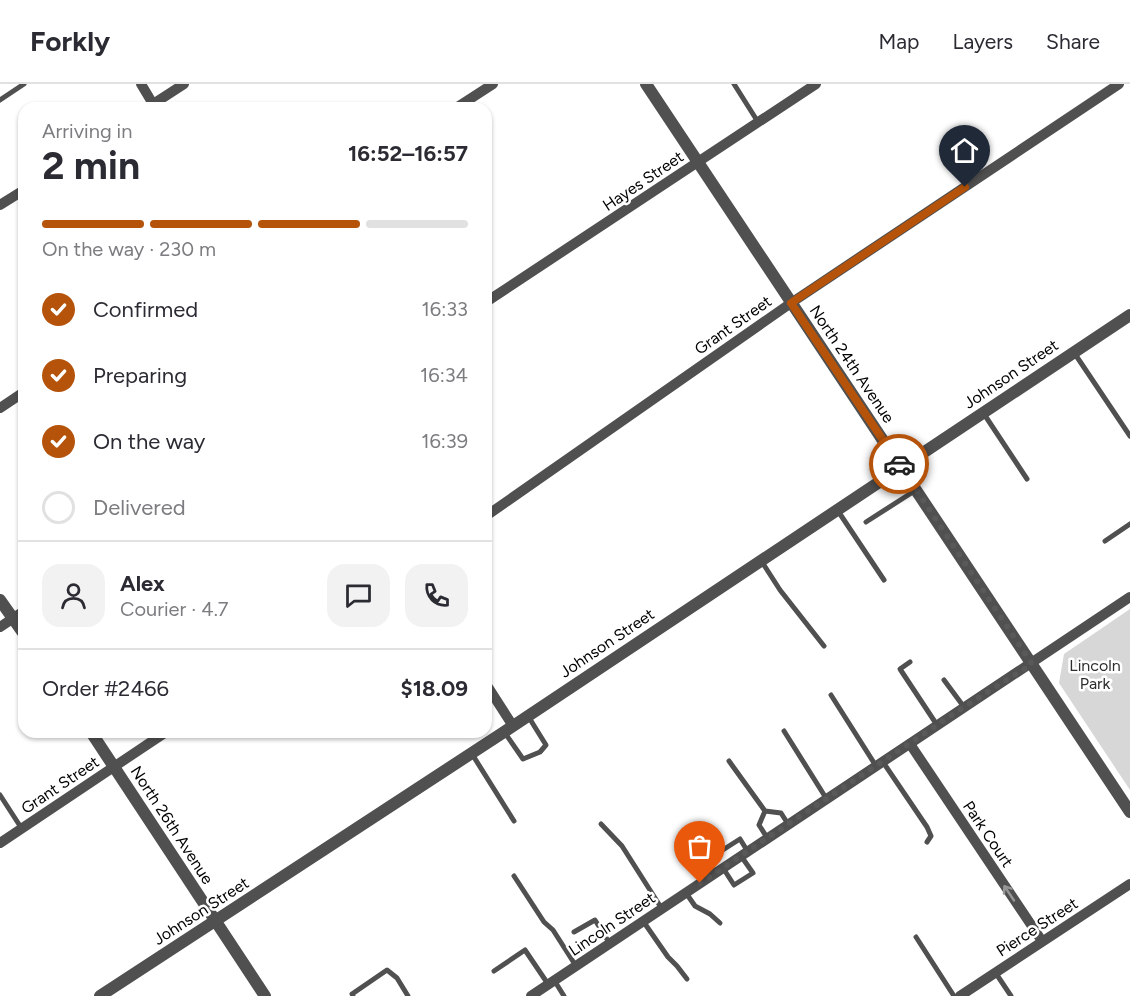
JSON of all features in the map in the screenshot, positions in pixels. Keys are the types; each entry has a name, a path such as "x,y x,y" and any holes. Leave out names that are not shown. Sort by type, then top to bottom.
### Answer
{"street":[{"path":"141,84 148,102"},
{"path":"156,102 184,84"},
{"path":"465,102 493,84"},
{"name":"North 24th Avenue","path":"646,84 1130,812"},
{"name":"Hayes Street","path":"492,298 816,84"},
{"name":"Grant Street","path":"492,512 791,303 1119,84"},
{"path":"0,205 18,194"},
{"name":"Johnson Street","path":"100,996 528,716 1130,315"},
{"path":"0,408 18,396"},
{"name":"Lincoln Street","path":"531,996 1130,597"},
{"path":"0,600 18,625"},
{"path":"0,627 18,615"},
{"path":"492,696 508,729"},
{"name":"North 26th Avenue","path":"95,738 265,996"},
{"name":"Grant Street","path":"0,843 157,738"},
{"name":"Park Court","path":"910,744 1042,942"},
{"name":"Pierce Street","path":"960,996 1130,884"}],"lane":[{"path":"0,100 24,84"},
{"path":"734,84 758,123"},
{"path":"1074,352 1130,436"},
{"path":"983,412 1027,479"},
{"path":"866,522 916,490"},
{"path":"837,510 884,580"},
{"path":"1105,541 1130,524"},
{"path":"761,560 780,590 824,646"},
{"path":"910,662 900,669 937,725"},
{"path":"944,681 964,707"},
{"path":"831,695 927,827 931,836 927,842"},
{"path":"508,729 523,759 540,752 546,745 528,716"},
{"path":"784,731 827,799"},
{"path":"472,753 514,821"},
{"path":"729,761 765,811 781,813 789,824"},
{"path":"0,795 22,829"},
{"path":"765,811 759,825 768,839"},
{"path":"602,824 622,846 662,909"},
{"path":"740,839 753,873 734,885 719,871 707,860 740,839"},
{"path":"514,876 576,966"},
{"path":"686,893 695,906 710,914 720,923"},
{"path":"574,932 595,920 610,944"},
{"path":"643,921 687,980"},
{"path":"916,936 954,996"},
{"path":"494,971 525,950 564,996"},
{"path":"353,996 352,994 387,970 397,978 408,996"},
{"path":"995,972 1011,996"}],"green space":[{"name":"Lincoln Park","path":"1130,609 1130,790 1059,683 1064,654"}],"way so far":[{"path":"700,883 1032,664 899,464"}],"route":[{"path":"899,464 791,303 965,187"}]}
